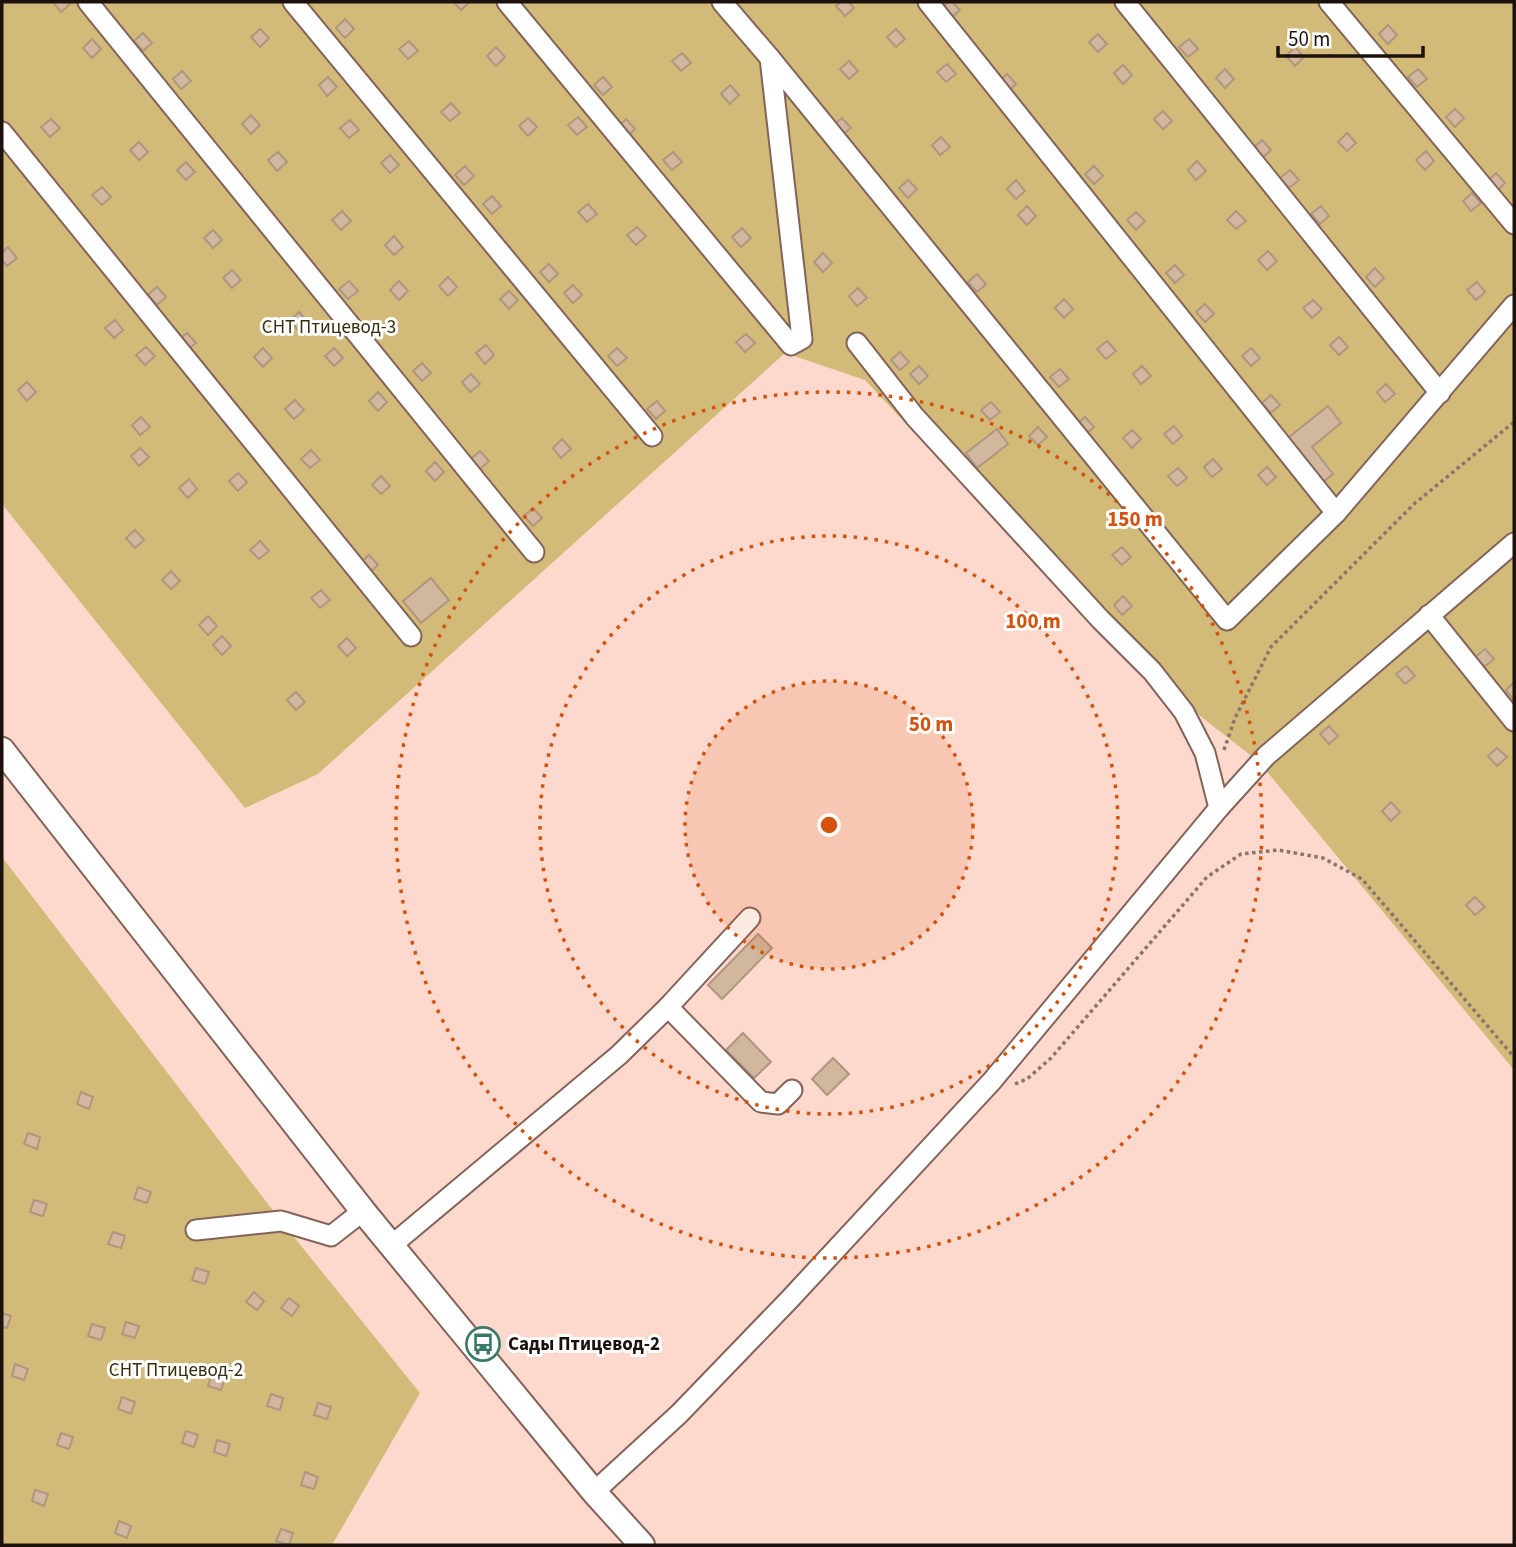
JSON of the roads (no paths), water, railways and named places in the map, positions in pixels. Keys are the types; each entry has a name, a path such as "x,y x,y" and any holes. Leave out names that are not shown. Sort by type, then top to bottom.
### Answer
{"main road":[{"path":"2,750 363,1211 594,1492 642,1545"}],"lane":[{"path":"88,2 534,552"},
{"path":"293,2 652,436"},
{"path":"507,2 791,345 802,339 770,58"},
{"path":"722,2 1227,620 1336,513 1514,305"},
{"path":"928,2 1336,513"},
{"path":"1125,2 1440,393"},
{"path":"1329,2 1514,224"},
{"path":"2,132 411,636"},
{"path":"858,343 915,417 1100,619 1152,671 1176,702 1205,753 1219,807"},
{"path":"594,1492 679,1414 992,1081 1219,807 1266,756 1514,543"},
{"path":"1429,615 1514,721"},
{"path":"392,1245 619,1055 668,1007 750,918"},
{"path":"668,1007 761,1102 778,1104 792,1090"},
{"path":"196,1230 281,1221 331,1236 363,1211"}],"place":[{"name":"Сады Птицевод-2","path":"483,1344"}],"park label":[{"name":"СНТ Птицевод-3","path":"329,327"},
{"name":"СНТ Птицевод-2","path":"176,1370"}]}
